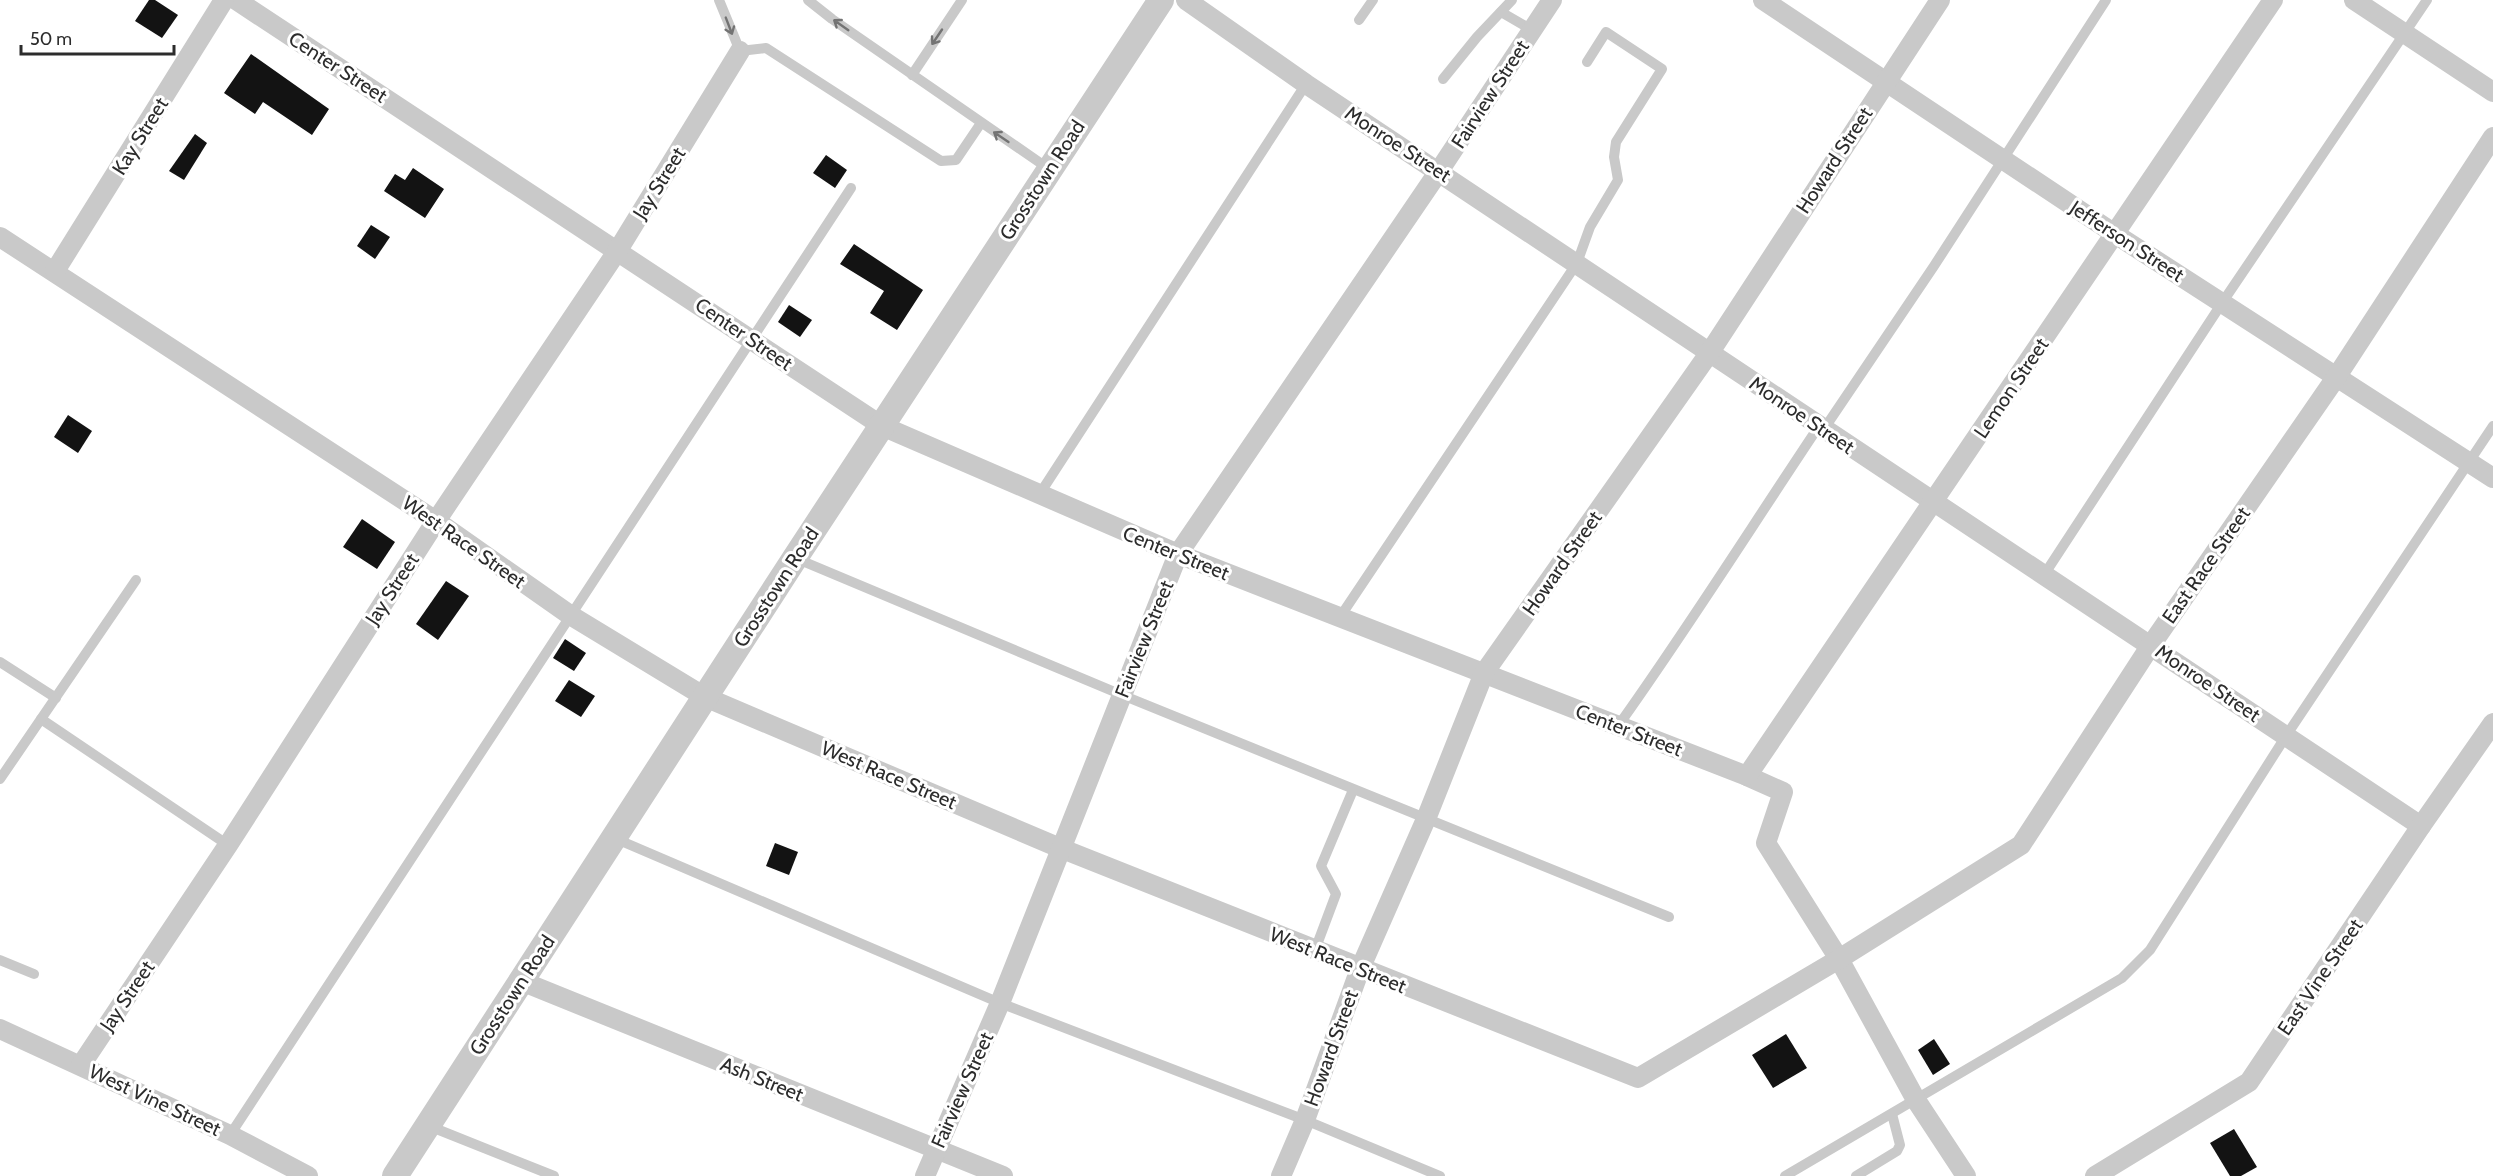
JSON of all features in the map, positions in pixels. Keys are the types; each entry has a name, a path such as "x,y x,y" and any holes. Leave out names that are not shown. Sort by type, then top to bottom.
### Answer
{"street":[{"name":"Kay Street","path":"55,271 224,0"},
{"name":"Center Street","path":"236,0 882,426 1178,554 1783,792 1766,843 1839,959 1916,1100 1966,1176"},
{"name":"Grosstown Road","path":"395,1176 795,558 1161,0"},
{"name":"Monroe Street","path":"1186,0 1306,84 2421,826"},
{"name":"Fairview Street","path":"925,1176 1000,1004 1178,554 1439,171 1552,0"},
{"name":"Jefferson Street","path":"1763,0 2115,234 2493,478"},
{"name":"Howard Street","path":"1281,1176 1305,1119 1360,969 1426,819 1485,674 1710,352 1940,0"},
{"name":"Lemon Street","path":"1747,776 2273,0"},
{"path":"2354,0 2493,92"},
{"name":"Jay Street","path":"81,1065 228,845 436,520 618,250 740,51"},
{"name":"East Race Street","path":"1839,959 2021,845 2151,645 2337,376 2493,137"},
{"name":"West Race Street","path":"0,237 436,520 570,615 705,697 1060,848 1360,969 1638,1078 1839,959"},
{"name":"East Vine Street","path":"2096,1176 2249,1082 2493,723"},
{"name":"Ash Street","path":"521,981 1004,1176"},
{"name":"West Vine Street","path":"0,1029 230,1135 308,1176"}],"lane":[{"path":"719,0 740,51 766,48 941,162 956,160 981,123"},
{"path":"808,0 912,75 1050,169"},
{"path":"912,75 962,0"},
{"path":"1359,20 1373,0"},
{"path":"1443,79 1512,0"},
{"path":"1617,726 1665,661 1737,548 1822,428 2002,160 2106,0"},
{"path":"2044,575 2223,303 2427,0"},
{"path":"1501,12 1532,30"},
{"path":"1340,617 1576,263 1590,227 1618,180 1614,157 1617,142 1662,69 1606,32 1587,62"},
{"path":"1039,495 1306,84"},
{"path":"230,1135 851,188"},
{"path":"1785,1176 2122,978 2150,950 2286,736 2493,426"},
{"path":"795,558 1353,790 1669,917"},
{"path":"0,779 136,580"},
{"path":"0,662 56,698"},
{"path":"41,719 228,845"},
{"path":"1315,950 1336,894 1321,866 1353,790"},
{"path":"614,838 1000,1004 1305,1119 1440,1176"},
{"path":"0,960 34,974"},
{"path":"1856,1176 1897,1151 1900,1144 1892,1114"},
{"path":"428,1125 554,1176"}],"building":[{"path":"149,0 155,0 178,15 162,38 135,21"},
{"path":"251,54 329,109 312,135 263,102 255,114 224,93"},
{"path":"195,134 207,143 184,180 169,171"},
{"path":"826,155 847,170 835,188 813,173"},
{"path":"413,168 444,189 425,218 384,191 395,174 405,180"},
{"path":"371,225 390,237 375,259 357,246"},
{"path":"854,244 923,290 897,330 870,313 884,291 840,264"},
{"path":"789,305 812,320 800,337 778,322"},
{"path":"68,415 92,431 78,453 54,437"},
{"path":"362,519 395,542 377,569 343,547"},
{"path":"446,581 469,596 438,640 416,624"},
{"path":"565,639 586,653 574,671 553,658"},
{"path":"569,680 595,696 581,717 555,701"},
{"path":"775,843 798,852 789,875 766,866"},
{"path":"1786,1034 1807,1068 1773,1088 1752,1055"},
{"path":"1934,1039 1950,1064 1933,1075 1918,1050"},
{"path":"2234,1129 2257,1167 2241,1176 2230,1176 2210,1143"}]}
